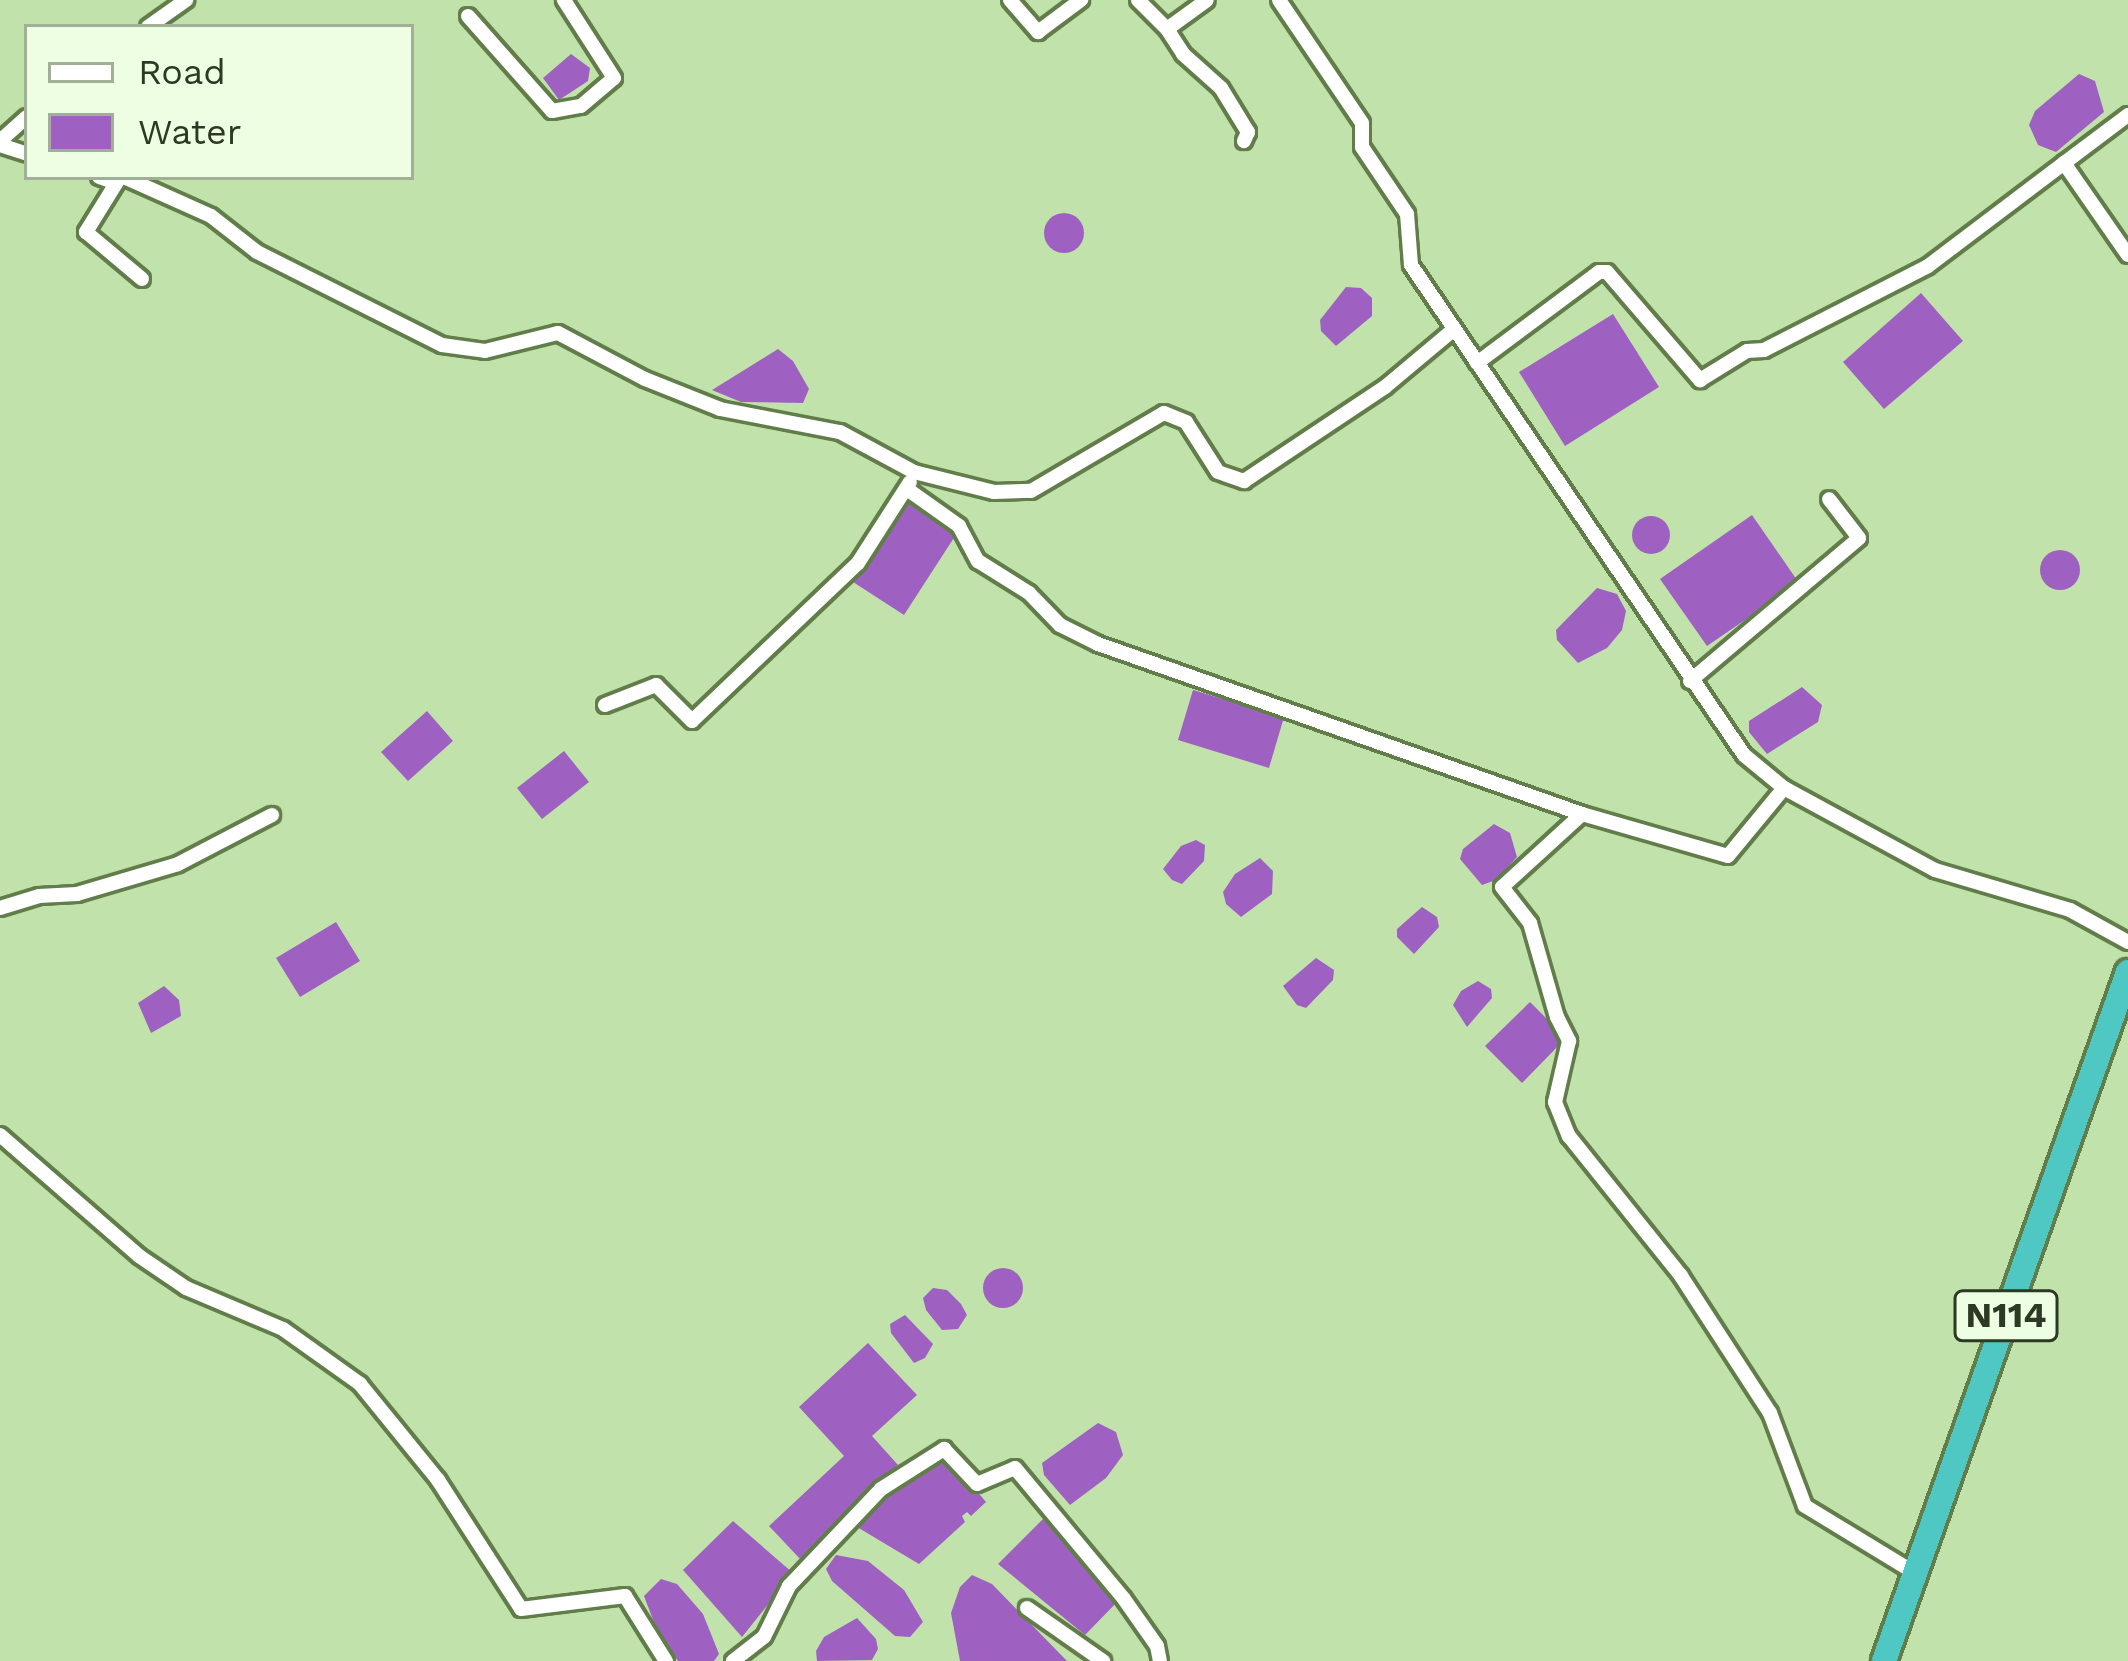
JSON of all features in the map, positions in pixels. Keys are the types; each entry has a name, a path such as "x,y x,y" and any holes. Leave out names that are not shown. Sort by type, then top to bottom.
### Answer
{"highway":[{"name":"N114","path":"1885,1661 2126,983"}],"street":[{"path":"152,24 186,0"},
{"path":"467,16 552,111 567,109 581,106 614,78 563,0"},
{"path":"1010,0 1038,32 1081,0"},
{"path":"1138,0 1167,29 1183,54 1221,88 1248,132 1244,141"},
{"path":"1167,29 1207,0"},
{"path":"1279,0 1362,123 1362,147 1410,222 1406,250 1411,265 1618,566 1690,682 1744,755 1784,788 1936,870 2070,910 2128,942"},
{"path":"1477,363 1599,272 1607,272 1694,379 1700,380 1747,351 1764,350 1928,266 2128,115"},
{"path":"0,143 24,120"},
{"path":"2064,164 2128,255"},
{"path":"119,180 86,232 142,279"},
{"path":"122,180 212,216 257,252 442,345 485,351 557,333 645,379 720,409 840,432 914,472 994,492 1031,490 1164,413 1186,422 1218,472 1244,481 1385,387 1454,330"},
{"path":"605,705 656,685 692,722 858,562 914,472"},
{"path":"907,488 959,526 978,561 1029,593 1060,625 1098,644 1582,814 1728,856 1784,788"},
{"path":"1690,682 1859,538 1829,500"},
{"path":"1582,814 1502,887 1530,923 1557,1017 1569,1041 1555,1102 1557,1116 1681,1276 1770,1413 1805,1505 1915,1573"},
{"path":"0,908 40,896 77,894 178,864 272,815"},
{"path":"0,1136 139,1256 186,1288 284,1330 360,1384 438,1480 521,1609 625,1596 666,1661"},
{"path":"733,1661 764,1636 789,1586 881,1489 944,1449 977,1484 1012,1466 1046,1498 1157,1646 1160,1661"},
{"path":"1027,1608 1103,1661"}],"water":[{"path":"571,54 590,68 588,81 559,100 543,78"},
{"path":"2079,74 2095,81 2104,112 2056,152 2038,145 2029,125 2035,111"},
{"path":"1064,213 1078,219 1084,233 1078,247 1064,253 1050,247 1044,233 1050,219"},
{"path":"1346,287 1361,288 1372,298 1372,316 1336,346 1321,331 1320,320"},
{"path":"1921,293 1963,341 1884,409 1843,362"},
{"path":"1613,314 1659,387 1565,446 1519,372"},
{"path":"778,349 793,361 809,389 803,403 741,402 712,390"},
{"path":"906,495 959,530 904,615 850,580"},
{"path":"1752,515 1799,583 1707,646 1660,579"},
{"path":"1651,516 1664,522 1670,535 1664,548 1651,554 1638,548 1632,535 1638,522"},
{"path":"2060,550 2074,556 2080,570 2074,584 2060,590 2046,584 2040,570 2046,556"},
{"path":"1597,588 1617,594 1626,611 1622,630 1607,648 1578,663 1557,640 1556,630"},
{"path":"1802,687 1822,705 1818,722 1767,754 1749,732 1749,721"},
{"path":"1193,690 1284,717 1269,768 1178,740"},
{"path":"427,711 453,741 408,781 381,752"},
{"path":"564,751 589,782 542,819 517,788"},
{"path":"1494,824 1510,833 1517,857 1496,880 1482,885 1460,859 1463,849"},
{"path":"1196,840 1205,845 1204,861 1182,884 1172,880 1163,869 1181,846"},
{"path":"1260,858 1273,871 1272,894 1241,917 1226,904 1223,892 1235,874"},
{"path":"1422,907 1437,917 1439,927 1414,954 1397,937 1397,929"},
{"path":"336,922 360,961 300,997 276,958"},
{"path":"1316,958 1334,970 1333,980 1306,1008 1297,1005 1283,986"},
{"path":"1478,981 1491,989 1492,998 1467,1027 1453,1005 1461,991"},
{"path":"164,986 179,1000 181,1016 151,1033 138,1003"},
{"path":"1530,1002 1566,1038 1522,1083 1485,1046"},
{"path":"1003,1268 1017,1274 1023,1288 1017,1302 1003,1308 989,1302 983,1288 989,1274"},
{"path":"933,1288 947,1290 961,1304 967,1315 958,1329 942,1330 926,1310 923,1298"},
{"path":"905,1315 933,1344 925,1358 914,1363 891,1333 890,1324"},
{"path":"868,1343 917,1395 872,1436 898,1465 802,1561 769,1526 844,1456 799,1407"},
{"path":"1098,1423 1116,1432 1123,1455 1106,1478 1070,1505 1044,1475 1042,1463"},
{"path":"945,1453 986,1502 971,1516 967,1512 962,1516 965,1522 919,1564 852,1524 882,1493"},
{"path":"1044,1518 1120,1599 1085,1635 998,1564"},
{"path":"733,1521 793,1573 742,1637 683,1570"},
{"path":"836,1555 868,1561 904,1590 923,1622 910,1637 895,1636 832,1581 826,1569"},
{"path":"972,1575 992,1584 1067,1661 960,1661 951,1613 960,1587"},
{"path":"661,1579 677,1584 703,1614 719,1654 714,1661 678,1661 658,1633 644,1596"},
{"path":"857,1618 876,1639 878,1649 872,1660 817,1661 816,1651 824,1637"}]}
